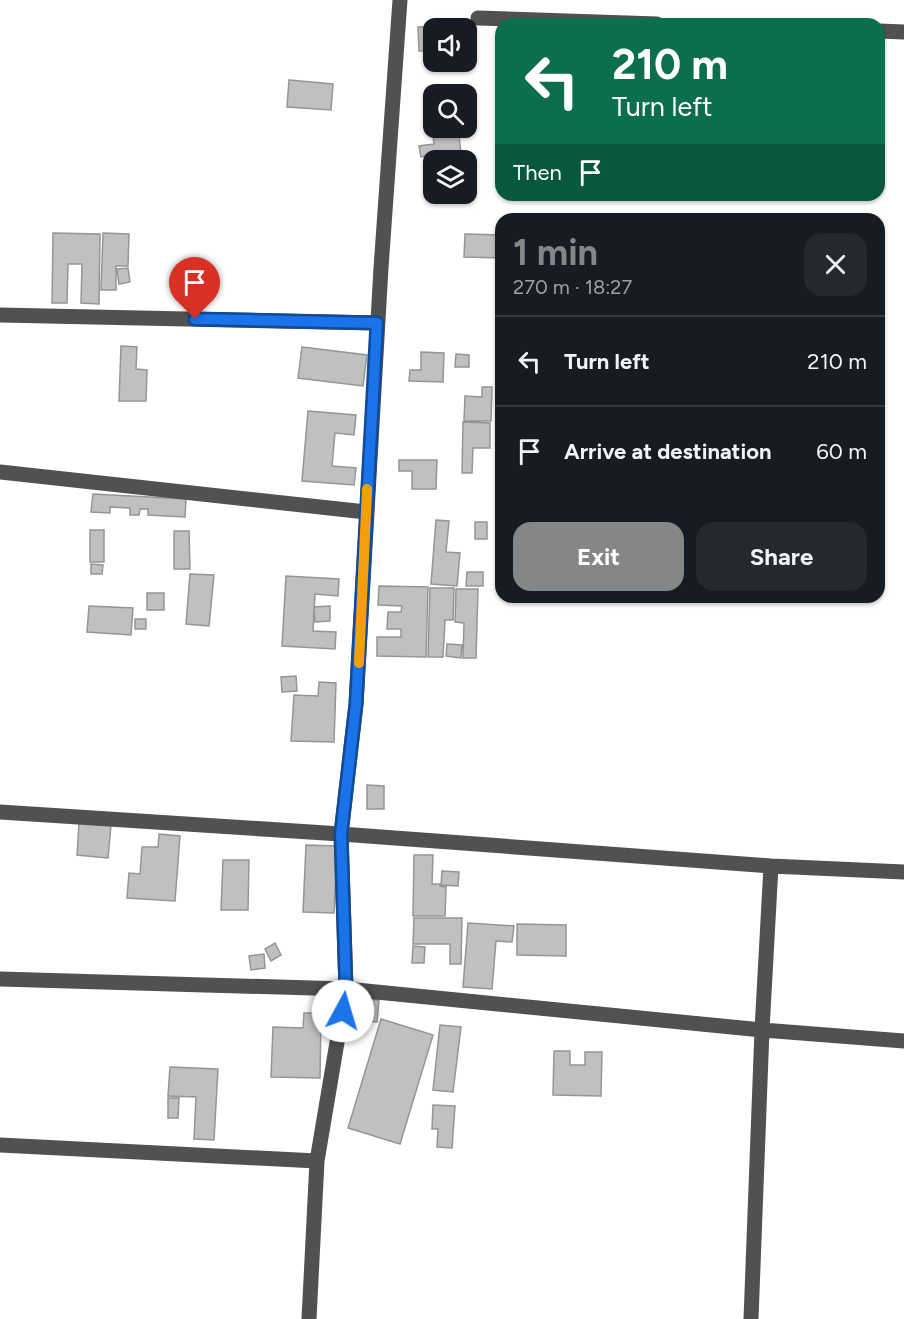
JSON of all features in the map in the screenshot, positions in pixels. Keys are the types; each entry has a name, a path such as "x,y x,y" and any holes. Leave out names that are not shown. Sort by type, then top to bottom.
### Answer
{"street":[{"path":"309,1319 317,1161 346,989 341,834 356,704 377,323 400,0"},
{"path":"478,18 495,19"},
{"path":"885,31 904,32"},
{"path":"0,315 377,323"},
{"path":"0,472 366,512"},
{"path":"0,812 341,834 771,866 904,872"},
{"path":"751,1319 771,866"},
{"path":"0,979 346,989 762,1030 904,1041"},
{"path":"0,1145 317,1161"}],"building":[{"path":"418,27 423,27 423,51 419,51"},
{"path":"289,80 333,84 331,110 287,107"},
{"path":"433,138 459,138 461,150 423,150 423,157 421,157 419,146 434,144"},
{"path":"53,233 100,234 99,304 81,303 82,264 68,264 67,303 52,303"},
{"path":"103,233 129,234 128,266 116,266 116,290 101,290"},
{"path":"465,234 495,235 495,258 464,257"},
{"path":"128,268 130,282 119,284 117,269"},
{"path":"121,346 137,347 136,369 147,370 146,401 119,401"},
{"path":"302,347 367,355 363,386 298,378"},
{"path":"421,352 444,353 443,382 409,381 410,370 421,370"},
{"path":"456,354 469,355 469,367 455,367"},
{"path":"482,387 492,387 491,421 464,421 465,396 482,397"},
{"path":"308,411 356,415 354,435 335,433 332,466 356,468 354,485 302,481"},
{"path":"463,422 490,423 490,448 473,448 472,473 462,473"},
{"path":"399,460 437,460 436,489 412,489 412,471 399,471"},
{"path":"93,494 186,499 185,517 148,515 148,509 140,509 139,515 130,515 130,508 110,507 110,513 91,512"},
{"path":"436,520 449,521 446,552 460,553 457,586 431,584"},
{"path":"475,522 487,522 487,539 475,539"},
{"path":"90,530 104,530 104,562 90,562"},
{"path":"174,531 189,531 190,569 174,569"},
{"path":"91,564 103,565 102,574 91,574"},
{"path":"467,572 483,572 483,586 466,586"},
{"path":"190,574 214,575 209,626 186,624"},
{"path":"286,576 339,579 338,596 315,594 313,631 336,632 335,649 282,646"},
{"path":"379,586 428,587 426,657 377,656 377,637 401,637 401,629 387,629 388,612 401,612 402,606 378,605"},
{"path":"430,588 454,588 453,620 445,620 443,657 428,657"},
{"path":"456,589 478,589 476,658 463,658 464,623 455,622"},
{"path":"147,593 164,593 164,610 147,610"},
{"path":"89,606 133,608 131,635 87,632"},
{"path":"330,606 330,621 315,622 314,607"},
{"path":"135,619 146,619 146,629 135,629"},
{"path":"447,644 462,645 461,658 446,656"},
{"path":"296,676 297,691 282,692 281,677"},
{"path":"319,682 336,683 334,742 291,741 294,695 318,696"},
{"path":"367,785 384,786 384,809 367,809"},
{"path":"79,823 111,825 108,858 77,855"},
{"path":"159,834 180,836 175,901 127,898 129,873 140,874 142,847 158,847"},
{"path":"306,845 337,846 334,913 303,912"},
{"path":"414,855 433,855 432,884 446,887 445,916 413,916"},
{"path":"223,860 249,860 248,910 221,910"},
{"path":"442,871 459,872 458,886 441,885"},
{"path":"414,918 462,918 461,964 450,964 450,944 413,944"},
{"path":"468,923 514,926 512,942 496,941 492,989 463,987"},
{"path":"517,924 566,925 566,956 517,955"},
{"path":"275,943 281,955 271,961 265,949"},
{"path":"413,946 425,947 424,963 412,963"},
{"path":"264,954 265,968 251,970 249,956"},
{"path":"360,999 379,1000 377,1022 358,1020"},
{"path":"304,1013 321,1013 320,1078 271,1077 273,1027 303,1028"},
{"path":"381,1019 433,1035 400,1144 348,1128"},
{"path":"440,1025 461,1027 453,1092 433,1090"},
{"path":"554,1051 570,1051 570,1065 585,1065 585,1052 602,1052 601,1096 553,1095"},
{"path":"170,1067 218,1069 214,1140 194,1139 196,1097 168,1096"},
{"path":"168,1098 179,1098 178,1118 168,1118"},
{"path":"433,1105 455,1106 452,1148 437,1147 438,1129 432,1129"}],"slow traffic":[{"path":"359,663 367,489"}],"route":[{"path":"195,319 377,323 356,704 341,834 346,989 343,1011"}]}
